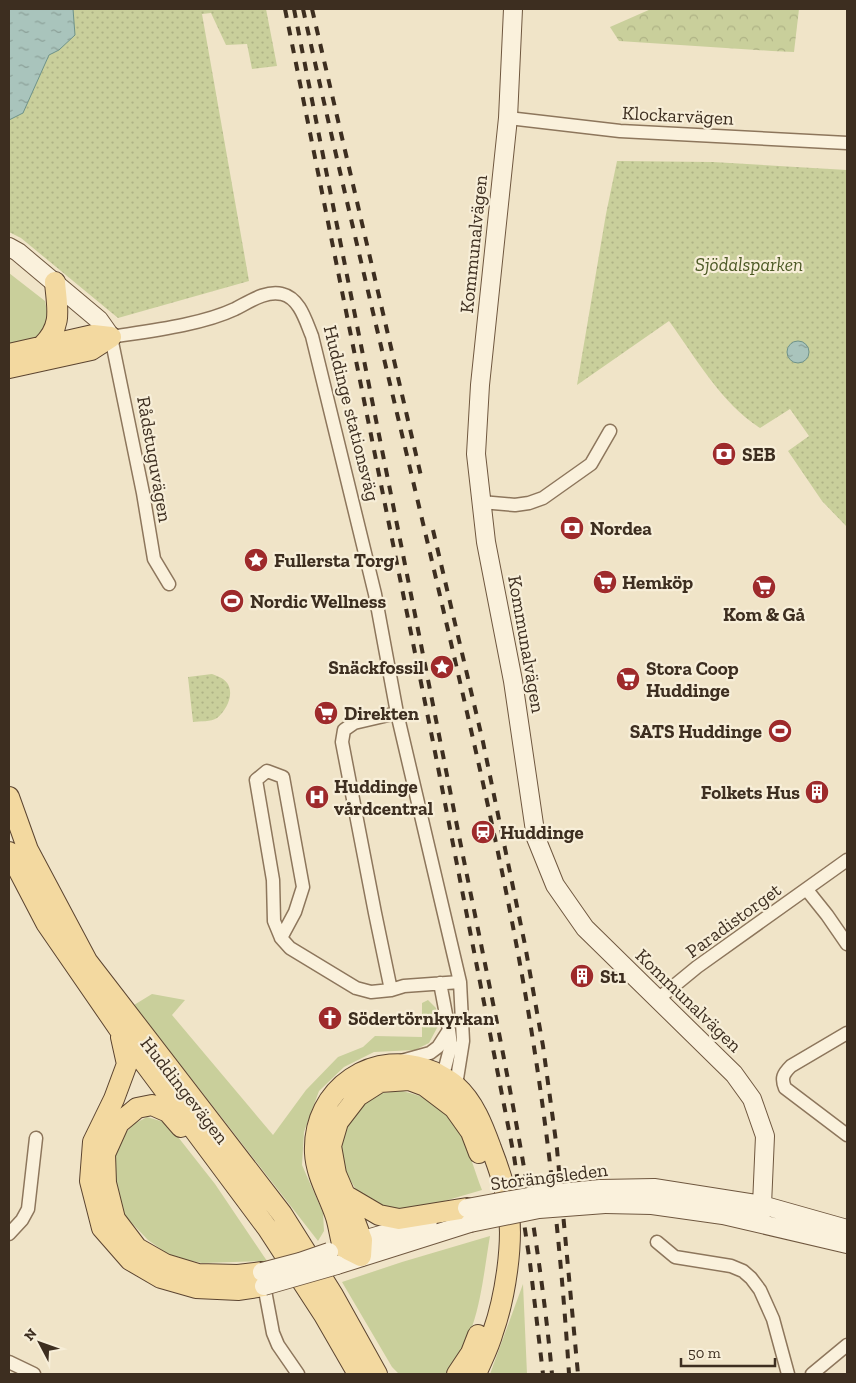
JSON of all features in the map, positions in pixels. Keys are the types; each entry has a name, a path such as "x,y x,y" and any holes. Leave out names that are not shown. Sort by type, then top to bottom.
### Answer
{"main road":[{"path":"43,345 52,336 58,320 55,282"},
{"path":"9,354 93,335 112,337"},
{"path":"9,368 91,350 112,337"},
{"name":"Huddingevägen","path":"9,798 28,850 87,961 282,1214 332,1295 377,1374"},
{"name":"Huddingevägen","path":"9,852 46,923 119,1029 268,1229 324,1315 358,1374"},
{"path":"119,1029 127,1064 114,1099 94,1142 90,1181 102,1228 130,1260 160,1278 196,1288 239,1290 263,1279"},
{"path":"446,1085 425,1086 409,1080 380,1082 358,1096 338,1122 331,1146 336,1174 345,1195 361,1248 336,1254 336,1217 322,1180 315,1153 318,1124 327,1103 342,1085 367,1069 390,1063 419,1066 446,1085 470,1102 483,1126 497,1164 508,1206 510,1237 505,1280 493,1332 476,1374"},
{"path":"446,1085 454,1108 471,1132 485,1167 496,1210 493,1278 481,1328 471,1353 457,1374"},
{"path":"223,1168 199,1148 168,1112 152,1105 137,1108 119,1124 105,1154 106,1184 116,1219 137,1248 165,1264 198,1274 238,1275 263,1279"},
{"path":"345,1195 379,1215 399,1219 468,1216"},
{"path":"332,1295 360,1325 389,1374"}],"street":[{"name":"Kommunalvägen","path":"512,9 508,118 480,385 476,454 486,542 514,681 536,838 555,885 585,928 734,1074 752,1099 765,1136 760,1223"},
{"name":"Klockarvägen","path":"508,118 620,131 847,143"},
{"path":"9,247 55,282 99,320 112,337"},
{"name":"Huddinge stationsväg","path":"112,337 168,328 219,315 257,298 273,294 284,294 293,300 302,311 312,336 375,594 398,713 460,982 464,1042 446,1085"},
{"name":"Rådstuguvägen","path":"112,337 138,465 154,559 170,584"},
{"path":"481,502 515,505 543,498 591,464 610,431"},
{"path":"391,990 342,742 344,730 354,723 398,713"},
{"path":"281,938 295,912 303,888 283,776 267,771 256,780 274,880 274,921 281,938 290,948 356,988 371,992 391,990 404,986 460,982"},
{"name":"Paradistorget","path":"658,999 697,967 847,860"},
{"name":"Paradistorget","path":"807,890 847,944"},
{"path":"440,983 451,1045 446,1085"},
{"path":"390,1063 430,1053 438,1047 448,1030"},
{"path":"847,1033 791,1066 783,1074 782,1081 785,1088 847,1135"},
{"path":"9,1234 22,1220 28,1209 36,1138"},
{"name":"Storängsleden","path":"603,1196 654,1188 762,1205 847,1229"},
{"name":"Storängsleden","path":"361,1248 395,1232 468,1216 538,1195 603,1196 723,1215 847,1244"},
{"path":"657,1242 676,1257 731,1266 743,1271 751,1278 760,1290 773,1319 788,1374"},
{"path":"298,1374 278,1345 273,1333 263,1279 336,1254"},
{"path":"812,1374 847,1345"},
{"path":"9,1362 34,1374"}],"green space":[{"path":"9,9 266,9 277,66 252,69 247,44 226,45 211,13 202,14 249,281 118,318 21,238 9,232"},
{"path":"651,9 799,9 794,52 619,41 610,27"},
{"name":"Sjödalsparken","path":"617,161 713,162 847,170 847,527 822,501 788,451 809,436 790,409 760,428 746,418 721,393 669,321 577,385 606,214"},
{"path":"9,273 45,301 49,322 38,338 9,344"},
{"path":"212,674 222,678 230,688 225,710 215,719 193,722 188,677"},
{"path":"152,994 185,1000 172,1015 273,1135 306,1090 338,1057 363,1047 375,1036 422,1037 422,1003 428,1000 436,1008 438,1026 429,1043 415,1050 374,1052 344,1067 319,1091 304,1132 302,1165 323,1213 324,1231 318,1241 134,1005"},
{"path":"402,1091 425,1098 447,1114 468,1150 482,1190 417,1209 383,1208 357,1191 344,1170 339,1153 344,1128 359,1105 382,1093"},
{"path":"147,1117 167,1123 215,1184 267,1261 202,1263 172,1257 148,1240 125,1216 111,1171 120,1139 134,1124"},
{"path":"490,1236 477,1309 465,1344 456,1360 445,1374 399,1374 392,1367 342,1282"},
{"path":"523,1284 527,1374 490,1374"}],"water":[{"path":"9,9 73,9 75,35 59,50 49,55 23,113 9,120"},
{"path":"798,341 806,344 809,352 806,360 798,363 790,360 787,352 790,344"}],"railway":[{"path":"285,9 435,752 514,1156 530,1263 543,1374"},
{"path":"294,9 512,1101 535,1237 552,1374"},
{"path":"303,9 463,693 507,895 526,996 546,1129 563,1292 569,1374"},
{"path":"312,9 421,476"},
{"path":"433,530 483,742 525,945 543,1046 557,1149 578,1374"}],"place":[{"name":"SEB","path":"724,454"},
{"name":"Nordea","path":"572,528"},
{"name":"Fullersta Torg","path":"256,560"},
{"name":"Hemköp","path":"605,582"},
{"name":"Kom & Gå","path":"764,587"},
{"name":"Nordic Wellness","path":"232,601"},
{"name":"Snäckfossil","path":"442,667"},
{"name":"Stora Coop Huddinge","path":"628,679"},
{"name":"Direkten","path":"326,713"},
{"name":"SATS Huddinge","path":"780,731"},
{"name":"Folkets Hus","path":"817,792"},
{"name":"Huddinge vårdcentral","path":"317,797"},
{"name":"Huddinge","path":"483,832"},
{"name":"St1","path":"582,976"},
{"name":"Södertörnkyrkan","path":"330,1018"}]}
